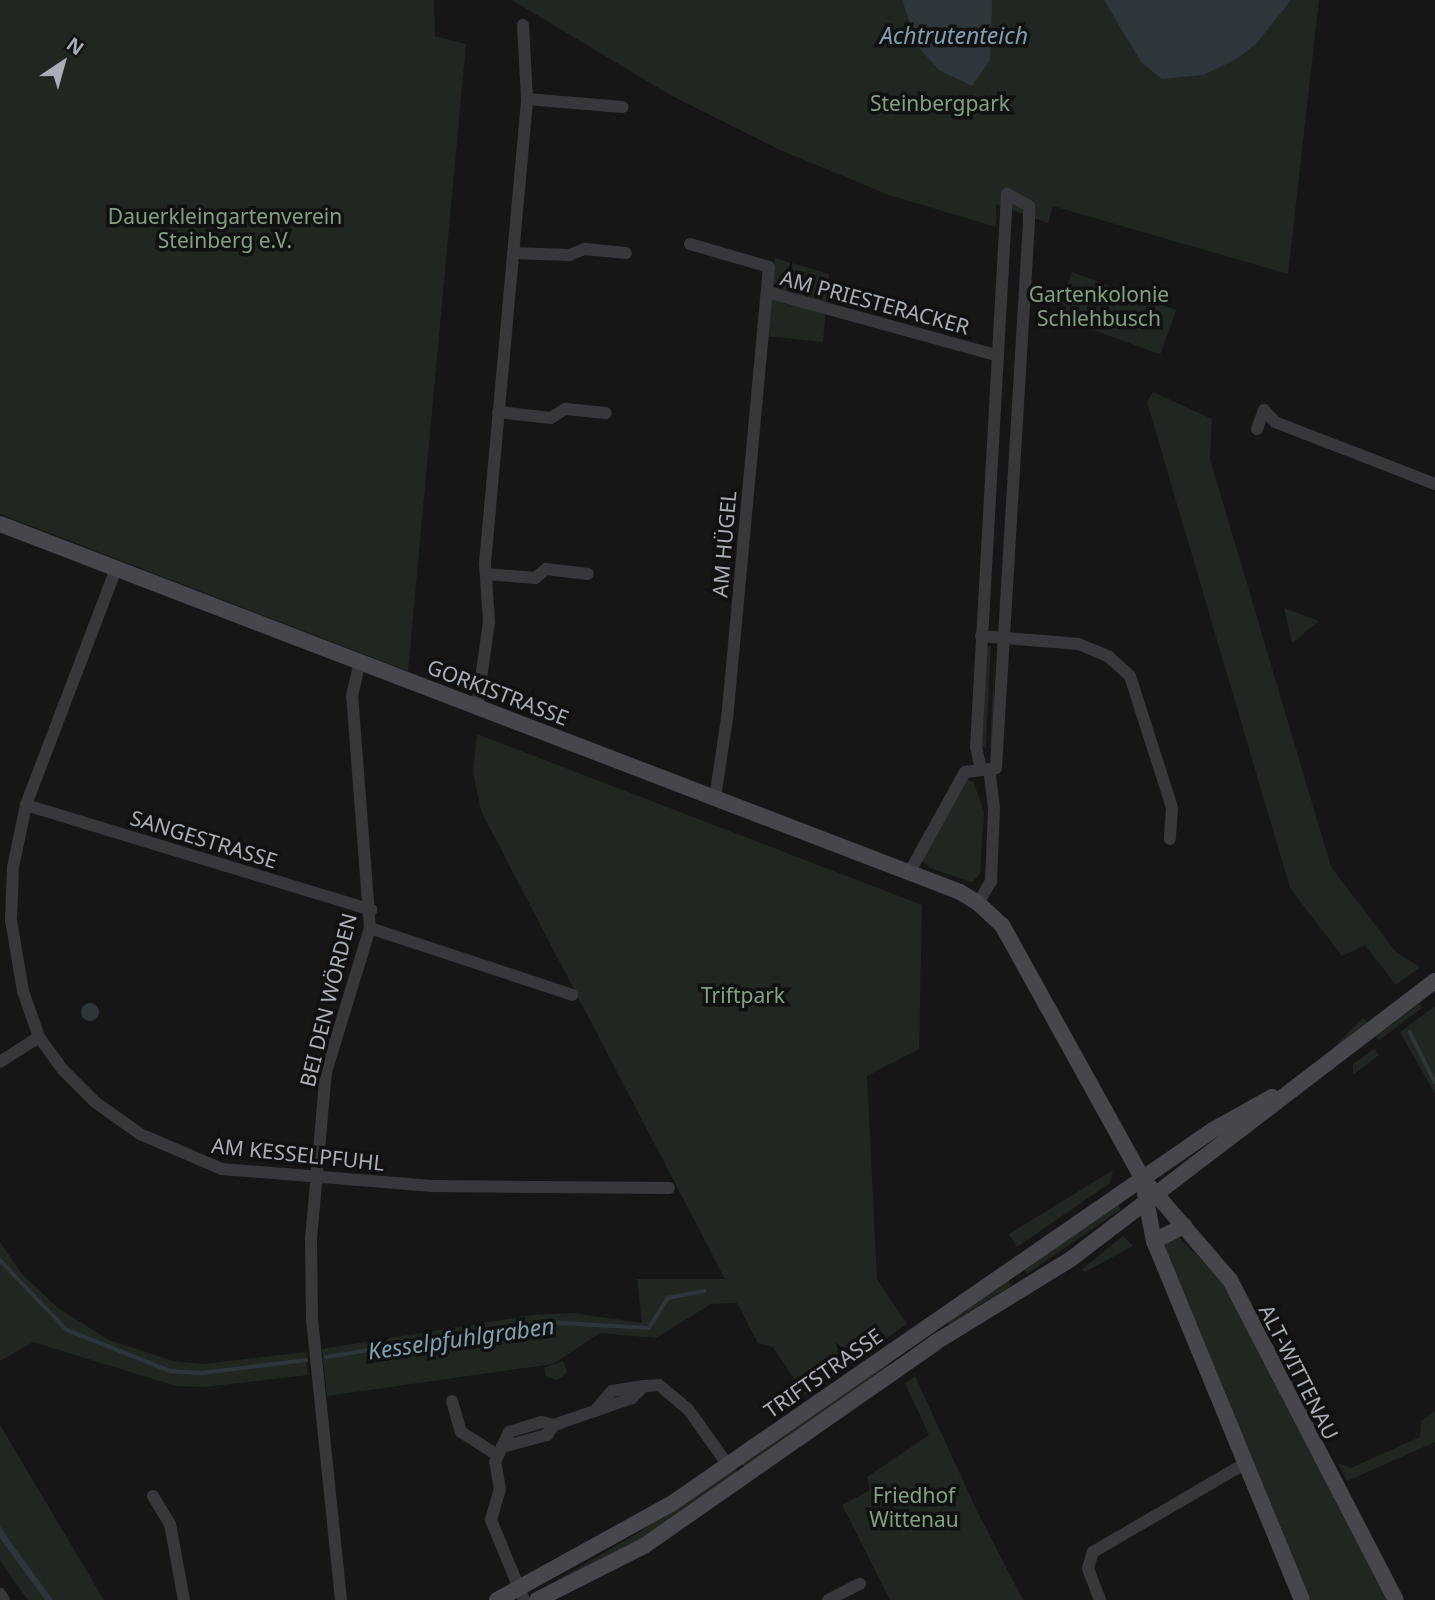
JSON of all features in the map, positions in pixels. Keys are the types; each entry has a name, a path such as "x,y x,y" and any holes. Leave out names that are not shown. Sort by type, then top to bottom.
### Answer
{"main road":[{"name":"GORKISTRASSE","path":"0,524 909,873 978,903"},
{"path":"978,903 1002,925 1142,1178 1152,1200 1154,1241 1302,1600"},
{"path":"1307,1077 1435,981"},
{"name":"TRIFTSTRASSE","path":"498,1600 522,1595 638,1526 1213,1130 1307,1077"},
{"name":"TRIFTSTRASSE","path":"537,1600 644,1546 936,1342 1025,1288 1152,1200 1307,1077"},
{"name":"ALT-WITTENAU","path":"1152,1200 1184,1226 1230,1280 1396,1600"},
{"path":"1154,1241 1184,1226"},
{"path":"1012,1267 1025,1288"},
{"path":"926,1326 936,1342"}],"street":[{"path":"477,707 489,622 487,573 498,412 527,99 523,25"},
{"path":"527,99 623,107"},
{"path":"909,873 964,772 985,769 996,768 999,750 1029,206 1007,194 976,747 985,769 994,808 991,881 978,903"},
{"name":"AM PRIESTERACKER","path":"690,244 769,267 767,292 996,355"},
{"path":"513,253 569,256 585,249 626,253"},
{"name":"AM HÜGEL","path":"715,798 727,718 767,292"},
{"path":"995,374 1020,375"},
{"path":"498,412 551,418 565,410 606,413"},
{"path":"1257,429 1264,410 1275,422 1435,484"},
{"name":"AM KESSELPFUHL","path":"116,569 26,805 13,867 11,920 23,991 40,1037 91,1099 156,1143 222,1169 316,1178 480,1187 669,1188"},
{"path":"487,573 535,578 546,569 588,574"},
{"path":"981,636 1079,644 1109,657 1130,676 1172,808 1170,839"},
{"name":"BEI DEN WÖRDEN","path":"341,1600 312,1320 316,1178 326,1072 370,928 371,911 352,695 360,662"},
{"name":"SANGESTRASSE","path":"26,805 371,911"},
{"path":"370,928 572,995"},
{"path":"0,1062 40,1037"},
{"path":"452,1401 461,1432 499,1451 547,1435 554,1426 632,1398 644,1386 659,1385 688,1409 728,1465"},
{"path":"499,1451 500,1489 491,1520 522,1595"},
{"path":"1100,1600 1088,1568 1093,1552 1244,1464"},
{"path":"153,1496 170,1524 184,1600"},
{"path":"828,1600 860,1584"},
{"path":"0,1594 4,1600"}],"green space":[{"name":"Dauerkleingartenverein Steinberg e.V.","path":"0,0 434,0 435,36 466,44 408,671 0,514"},
{"name":"Steinbergpark","path":"512,0 1319,0 1288,274 1053,206 1048,223 996,204 996,227 889,195 780,150 672,96"},
{"path":"775,258 829,274 823,342 766,336"},
{"name":"Gartenkolonie Schlehbusch","path":"1072,272 1176,310 1160,354 1056,316"},
{"path":"1153,392 1212,419 1210,459 1331,867 1396,952 1420,967 1396,985 1365,945 1342,956 1290,888 1147,402"},
{"path":"1284,608 1319,621 1292,643"},
{"path":"987,646 991,646 986,748 982,748"},
{"path":"995,646 993,747 990,748"},
{"name":"Triftpark","path":"477,734 922,905 919,1049 867,1076 877,1279 907,1324 805,1395 773,1347 758,1343 737,1303 711,1304 656,1338 600,1333 553,1364 327,1396 322,1349 532,1315 573,1313 642,1323 637,1279 725,1279 481,811 473,772"},
{"path":"966,779 974,783 984,812 980,874 972,882 930,868 922,861"},
{"path":"1419,1004 1422,1008 1379,1040 1376,1036"},
{"path":"1435,1006 1435,1094 1400,1032"},
{"path":"1363,1018 1367,1022 1320,1070 1316,1065"},
{"path":"1374,1049 1379,1055 1353,1075 1353,1064"},
{"path":"1113,1170 1110,1183 1017,1247 1009,1234"},
{"path":"1118,1201 1120,1210 1027,1274 1024,1268"},
{"path":"1123,1236 1133,1246 1085,1272 1082,1269"},
{"path":"1178,1236 1223,1282 1389,1600 1308,1600 1163,1249 1165,1241"},
{"path":"0,1242 22,1274 58,1308 109,1340 173,1361 203,1364 306,1352 308,1375 205,1387 176,1386 33,1342 0,1361"},
{"path":"1008,1278 1011,1286 949,1324 948,1322"},
{"path":"563,1361 567,1371 563,1377 556,1380 546,1376 544,1368"},
{"path":"885,1363 891,1366 746,1469 741,1463"},
{"name":"Friedhof Wittenau","path":"915,1376 976,1509 1023,1600 890,1600 842,1505 870,1490 867,1477 929,1435 905,1383"},
{"path":"1435,1411 1435,1442 1347,1481 1338,1463 1351,1468 1420,1437 1421,1421"},
{"path":"0,1425 104,1600 28,1600 0,1561"},
{"path":"735,1467 739,1474 649,1536 530,1596 641,1531"}],"water":[{"name":"Achtrutenteich","path":"902,0 992,0 990,60 972,86 939,70 919,48"},
{"path":"1104,0 1291,0 1256,44 1235,60 1203,75 1162,79 1141,62"},
{"path":"90,1003 96,1006 99,1012 96,1018 90,1021 84,1018 81,1012 84,1006"},
{"path":"0,1526 53,1600 45,1600 0,1538"}],"waterway":[{"path":"1410,1032 1435,1082"},
{"name":"Kesselpfuhlgraben","path":"0,1260 67,1330 170,1371 202,1373 306,1360"},
{"name":"Kesselpfuhlgraben","path":"326,1357 544,1322 649,1328 668,1298 704,1291"}]}
